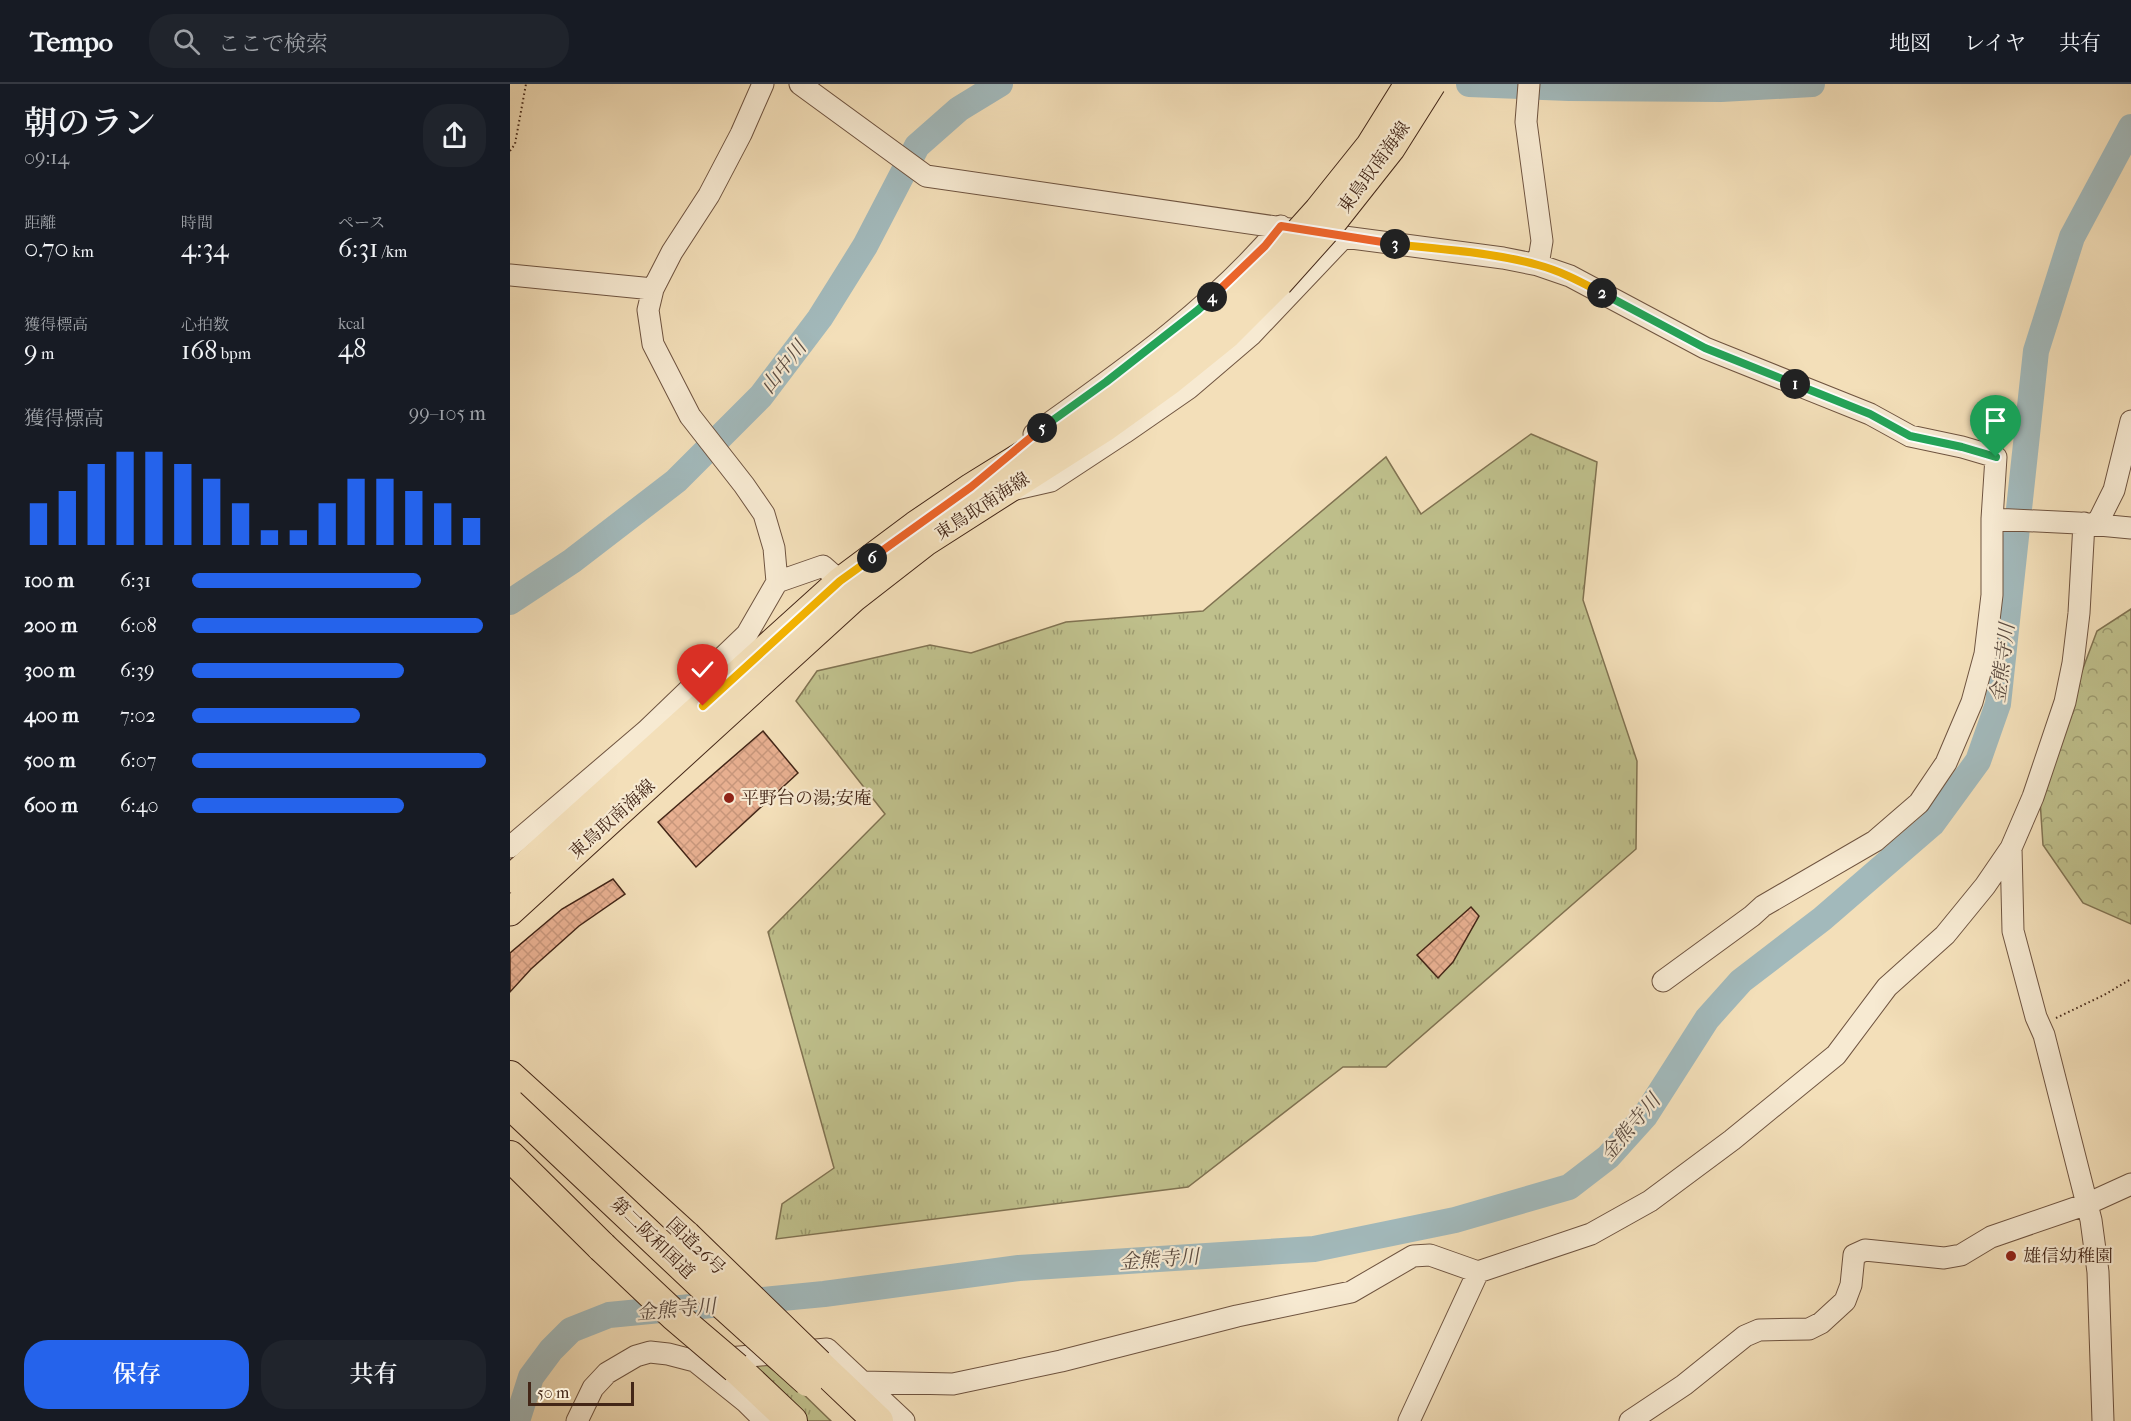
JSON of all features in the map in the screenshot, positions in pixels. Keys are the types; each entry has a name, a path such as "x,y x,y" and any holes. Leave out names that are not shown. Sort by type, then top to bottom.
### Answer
{"highway":[{"name":"国道26号","path":"510,1076 686,1236 813,1372 878,1421"},
{"name":"第二阪和国道","path":"510,1104 714,1296 813,1372 849,1421"},
{"path":"515,1167 792,1421"}],"main road":[{"name":"東鳥取南海線","path":"510,912 854,598 926,542 1106,427 1170,381 1227,335 1362,154 1408,84"},
{"name":"東鳥取南海線","path":"510,879 840,581 971,487 1095,410 1159,364 1272,276 1331,225 1391,149 1432,84"}],"street":[{"path":"510,848 646,731 747,634 777,582 774,548 764,514 690,416 653,344 648,310 653,289 672,252 709,195 741,134 763,84"},
{"path":"800,84 926,176 1503,258 1538,265 1570,276 1705,348 1870,414 1910,436 1996,457 1997,519 1985,654 1972,702 1946,763 1919,803 1875,841 1763,906 1663,981"},
{"path":"1529,84 1526,122 1542,242 1538,265"},
{"path":"971,487 1028,439 1198,310 1265,246 1281,226"},
{"path":"1002,493 1051,481 1190,388 1251,335 1344,237"},
{"path":"510,275 653,289"},
{"path":"863,1382 953,1384 1061,1361 1237,1316 1352,1292 1413,1256 1430,1255 1478,1272 1591,1234 1650,1201 1732,1140 1836,1054 1887,987 1945,935 1985,886 2011,848 2033,796 2065,702 2073,663 2079,613 2086,523 2114,490 2131,421"},
{"path":"1997,519 2086,523 2131,528"},
{"path":"777,582 824,566 840,581"},
{"path":"2011,848 2013,931 2036,1017 2044,1035 2091,1220 2098,1272 2103,1421"},
{"path":"1629,1421 1684,1384 1745,1336 1759,1330 1809,1329 1821,1323 1845,1301 1851,1285 1854,1255 1865,1250 1944,1258 1960,1255 1991,1237 2087,1204 2131,1184"},
{"path":"1409,1421 1478,1272"},
{"path":"577,1421 593,1388 606,1373 636,1356 650,1352 695,1361 827,1349 904,1421"},
{"path":"695,1361 746,1402 765,1421"}],"path":[{"path":"510,151 515,144 526,84"},
{"path":"2040,1026 2104,995 2131,979"}],"green space":[{"path":"1531,434 1597,462 1583,600 1637,761 1636,849 1386,1067 1343,1067 1188,1187 776,1239 782,1204 834,1168 768,932 885,814 796,701 817,671 930,645 971,653 1066,622 1203,611 1386,457 1421,514"},
{"path":"2131,609 2131,924 2083,903 2043,845 2040,800 2076,687 2097,631"},
{"path":"764,1363 798,1389 831,1421 807,1421 781,1398 751,1364"}],"building":[{"name":"平野台の湯;安庵","path":"763,731 798,773 696,867 658,822"},
{"path":"613,879 625,894 579,926 531,969 510,992 510,953 562,909"},
{"path":"1471,907 1479,916 1453,962 1438,978 1417,955"}],"waterway":[{"name":"山中川","path":"510,602 572,561 676,481 761,396 820,318 865,246 917,146 959,109 1000,84"},
{"path":"1469,84 1569,88 1721,89 1812,84"},
{"name":"金熊寺川","path":"517,1421 531,1377 551,1350 571,1330 609,1315 824,1294 1019,1268 1314,1249 1455,1220 1569,1187 1608,1157 1645,1116 1707,1019 1741,981 1822,919 1932,824 1978,761 1998,704 2036,351 2072,237 2131,127"}],"place":[{"name":"平野台の湯;安庵","path":"729,798"},
{"name":"雄信幼稚園","path":"2011,1256"}],"route":[{"path":"703,706 840,581 971,487 1028,439 1198,310 1265,246 1281,226 1538,265 1570,276 1705,348 1870,414 1910,436 1996,457"}]}
